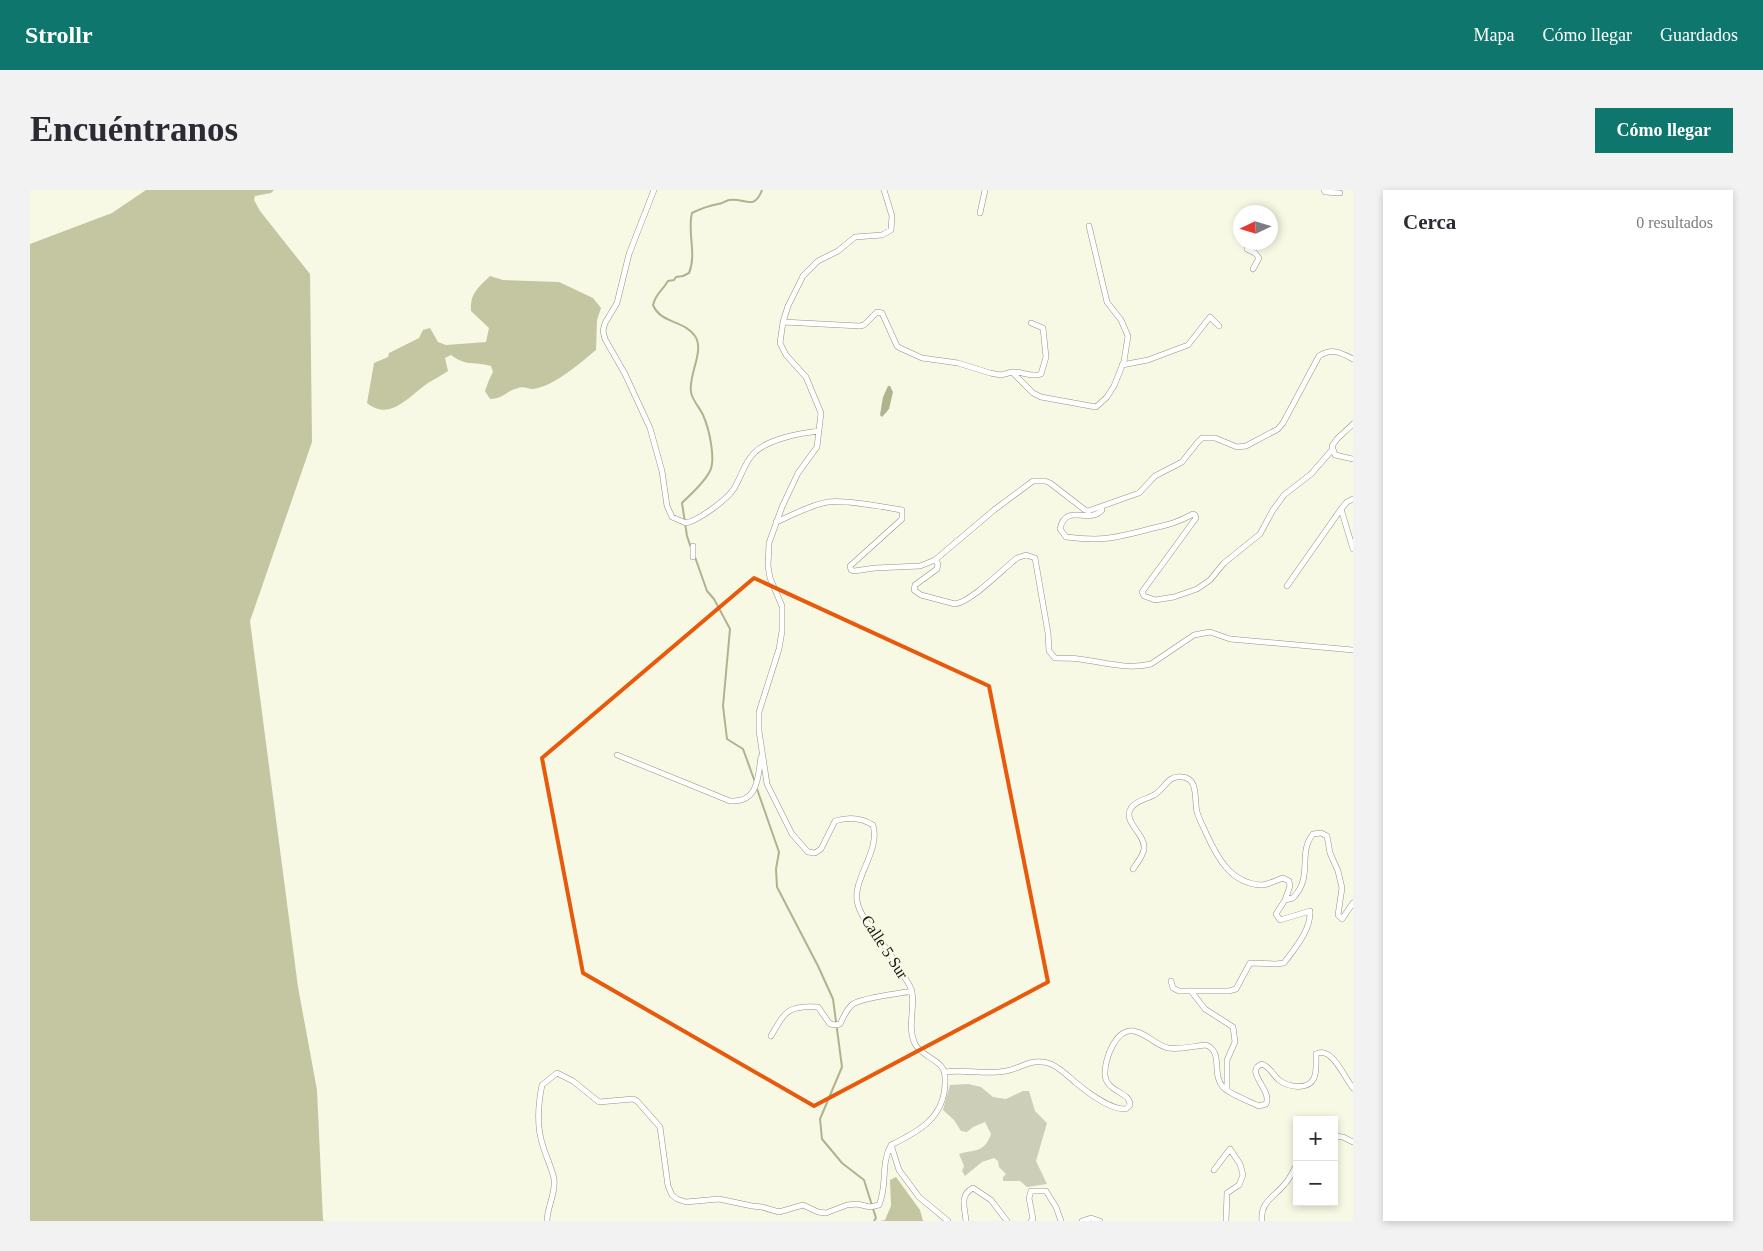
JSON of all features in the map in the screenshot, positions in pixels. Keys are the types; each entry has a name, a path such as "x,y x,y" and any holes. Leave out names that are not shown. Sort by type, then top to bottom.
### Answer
{"street":[{"path":"654,190 629,254 617,303 604,322 603,331 605,339 625,374 650,428 662,472 669,512 672,517 684,523 697,519 728,496 733,490 747,461 755,452 793,434 819,431"},
{"name":"Calle 5 Sur","path":"884,190 892,216 891,230 882,235 855,237 838,251 818,262 803,276 788,306 783,322 781,346 786,356 806,377 821,413 817,447 798,473 776,522 769,543 768,566 770,578 782,606 782,631 779,649 759,712 762,753 769,788 799,844 808,852 815,853 821,849 835,821 846,818 874,825 875,832 871,853 856,894 858,905 865,920 893,958 912,991 913,1040 916,1046 942,1066 944,1072"},
{"path":"980,213 985,190"},
{"path":"1324,190 1325,192 1340,193"},
{"path":"1012,372 1033,393 1094,407 1107,397 1114,386 1122,365 1128,336 1121,320 1107,302 1089,226"},
{"path":"1250,250 1259,258 1253,269"},
{"path":"783,322 860,326 864,325 879,312 882,313 897,346 922,358 958,363 1000,375 1016,372 1034,376 1041,374 1046,357 1043,340 1044,329 1031,323"},
{"path":"1122,365 1148,360 1188,345 1210,317 1219,326"},
{"path":"776,522 814,506 829,502 902,510 902,519 850,566 851,570 920,566 935,560 994,510 1033,482 1045,481 1050,483 1085,510 1101,507 1139,493 1155,476 1182,462 1202,438 1215,438 1237,447 1246,446 1278,429 1283,423 1319,356 1333,350 1353,359"},
{"path":"1101,507 1102,510 1098,514 1089,516 1071,514 1066,517 1060,529 1063,535 1092,540 1117,538 1175,524 1193,514 1195,515 1196,518 1142,592 1144,596 1155,600 1174,598 1197,589 1210,580 1224,563 1260,534 1273,510 1284,496 1311,474 1332,450 1332,446 1337,439 1353,424"},
{"path":"1332,450 1335,455 1353,459"},
{"path":"1287,586 1341,509 1347,502 1353,499"},
{"path":"1341,509 1353,549"},
{"path":"693,546 693,557"},
{"path":"935,560 938,564 937,569 915,585 914,590 922,596 955,604 971,597 1017,558 1026,555 1035,558 1048,633 1049,651 1055,658 1077,659 1124,666 1143,666 1151,664 1194,635 1210,632 1230,639 1353,650"},
{"path":"617,755 730,801 743,800 754,791 758,780 762,753"},
{"path":"1134,869 1144,853 1145,847 1144,840 1130,820 1129,813 1132,807 1138,802 1158,793 1167,782 1176,777 1184,776 1192,783 1196,794 1198,813 1217,857 1229,872 1249,883 1263,885 1283,878 1289,882 1290,886 1285,900 1276,914 1280,920 1310,911 1311,920 1296,947 1284,963 1250,963 1236,989 1229,991 1179,990 1173,988 1171,981"},
{"path":"1285,900 1294,898 1303,884 1306,875 1307,841 1313,834 1321,833 1327,836 1330,853 1338,871 1342,888 1338,915 1342,919 1353,904"},
{"path":"771,1036 783,1014 790,1010 818,1007 830,1024 838,1025 847,1010 854,1003 912,991"},
{"path":"1191,991 1205,1009 1233,1027 1235,1042 1227,1060 1227,1090"},
{"path":"547,1221 547,1212 554,1193 554,1180 542,1144 538,1114 542,1085 557,1073 567,1078 599,1102 633,1099 646,1110 660,1127 668,1186 672,1195 677,1199 686,1202 719,1200 762,1207 779,1212 803,1206 826,1213 847,1205 857,1204 872,1207 879,1205 883,1196 885,1155 891,1146 922,1129 932,1119 939,1108 944,1091 944,1072 957,1070 1007,1071 1034,1062 1049,1064 1104,1102 1117,1108 1126,1109 1130,1105 1130,1101 1108,1084 1105,1065 1109,1049 1118,1038 1124,1034 1136,1031 1167,1048 1206,1044 1216,1055 1217,1075 1223,1087 1257,1106 1264,1106 1268,1102 1268,1095 1255,1073 1255,1069 1258,1066 1262,1064 1266,1066 1288,1085 1301,1086 1314,1079 1316,1075 1316,1054 1321,1052 1325,1052 1339,1066 1353,1088"},
{"path":"1338,1137 1353,1142"},
{"path":"891,1146 899,1170 919,1197 948,1221"},
{"path":"1214,1170 1230,1149 1240,1164 1243,1175 1239,1185 1227,1193 1226,1221"},
{"path":"1262,1221 1262,1212 1265,1204 1285,1184 1293,1171"},
{"path":"966,1221 963,1198 967,1191 973,1188 991,1200 1007,1221"},
{"path":"1031,1221 1033,1219 1029,1198 1031,1191 1046,1191 1056,1207 1061,1221"},
{"path":"1082,1221 1091,1218 1100,1221"}],"highlighted area":[{"path":"754,578 989,686 1048,982 814,1106 583,973 542,758"}],"shaded area":[{"path":"146,190 274,190 271,193 255,196 254,200 260,211 310,274 312,442 250,621 298,987 317,1090 324,1221 30,1221 30,244 112,213"},
{"path":"490,276 503,280 559,282 593,298 601,308 597,320 596,350 567,373 550,383 533,389 520,387 498,398 490,399 485,391 493,372 491,366 461,361 451,355 445,358 448,371 428,383 399,405 384,410 375,408 367,403 374,363 388,357 389,353 419,338 423,330 430,328 438,342 446,345 486,342 489,328 471,311 471,305 473,295"},
{"path":"888,386 890,386 893,392 889,409 882,417 880,415 883,397"},
{"path":"968,1084 981,1087 993,1097 1006,1099 1023,1091 1029,1091 1035,1111 1047,1123 1036,1161 1047,1184 1027,1187 1020,1181 1003,1181 1003,1177 1006,1174 994,1158 982,1162 965,1176 962,1171 964,1166 959,1154 982,1148 991,1134 985,1122 967,1132 961,1131 954,1120 943,1110 950,1085"},
{"path":"896,1177 920,1210 923,1221 880,1221 885,1220 891,1206 890,1180"}],"waterway":[{"path":"691,548 687,536 682,503 697,488 712,466 711,443 707,428 703,415 691,392 698,342 690,331 661,316 653,305 658,294 668,281 689,273 692,258 692,213 729,200 752,202 759,197 762,190"},
{"path":"695,557 707,591 714,599 730,629 723,706 727,739 743,749 755,782"},
{"path":"757,789 779,852 776,869 777,887 833,999 842,1067 820,1119 822,1139 842,1163 864,1180 876,1218 874,1221"}]}
